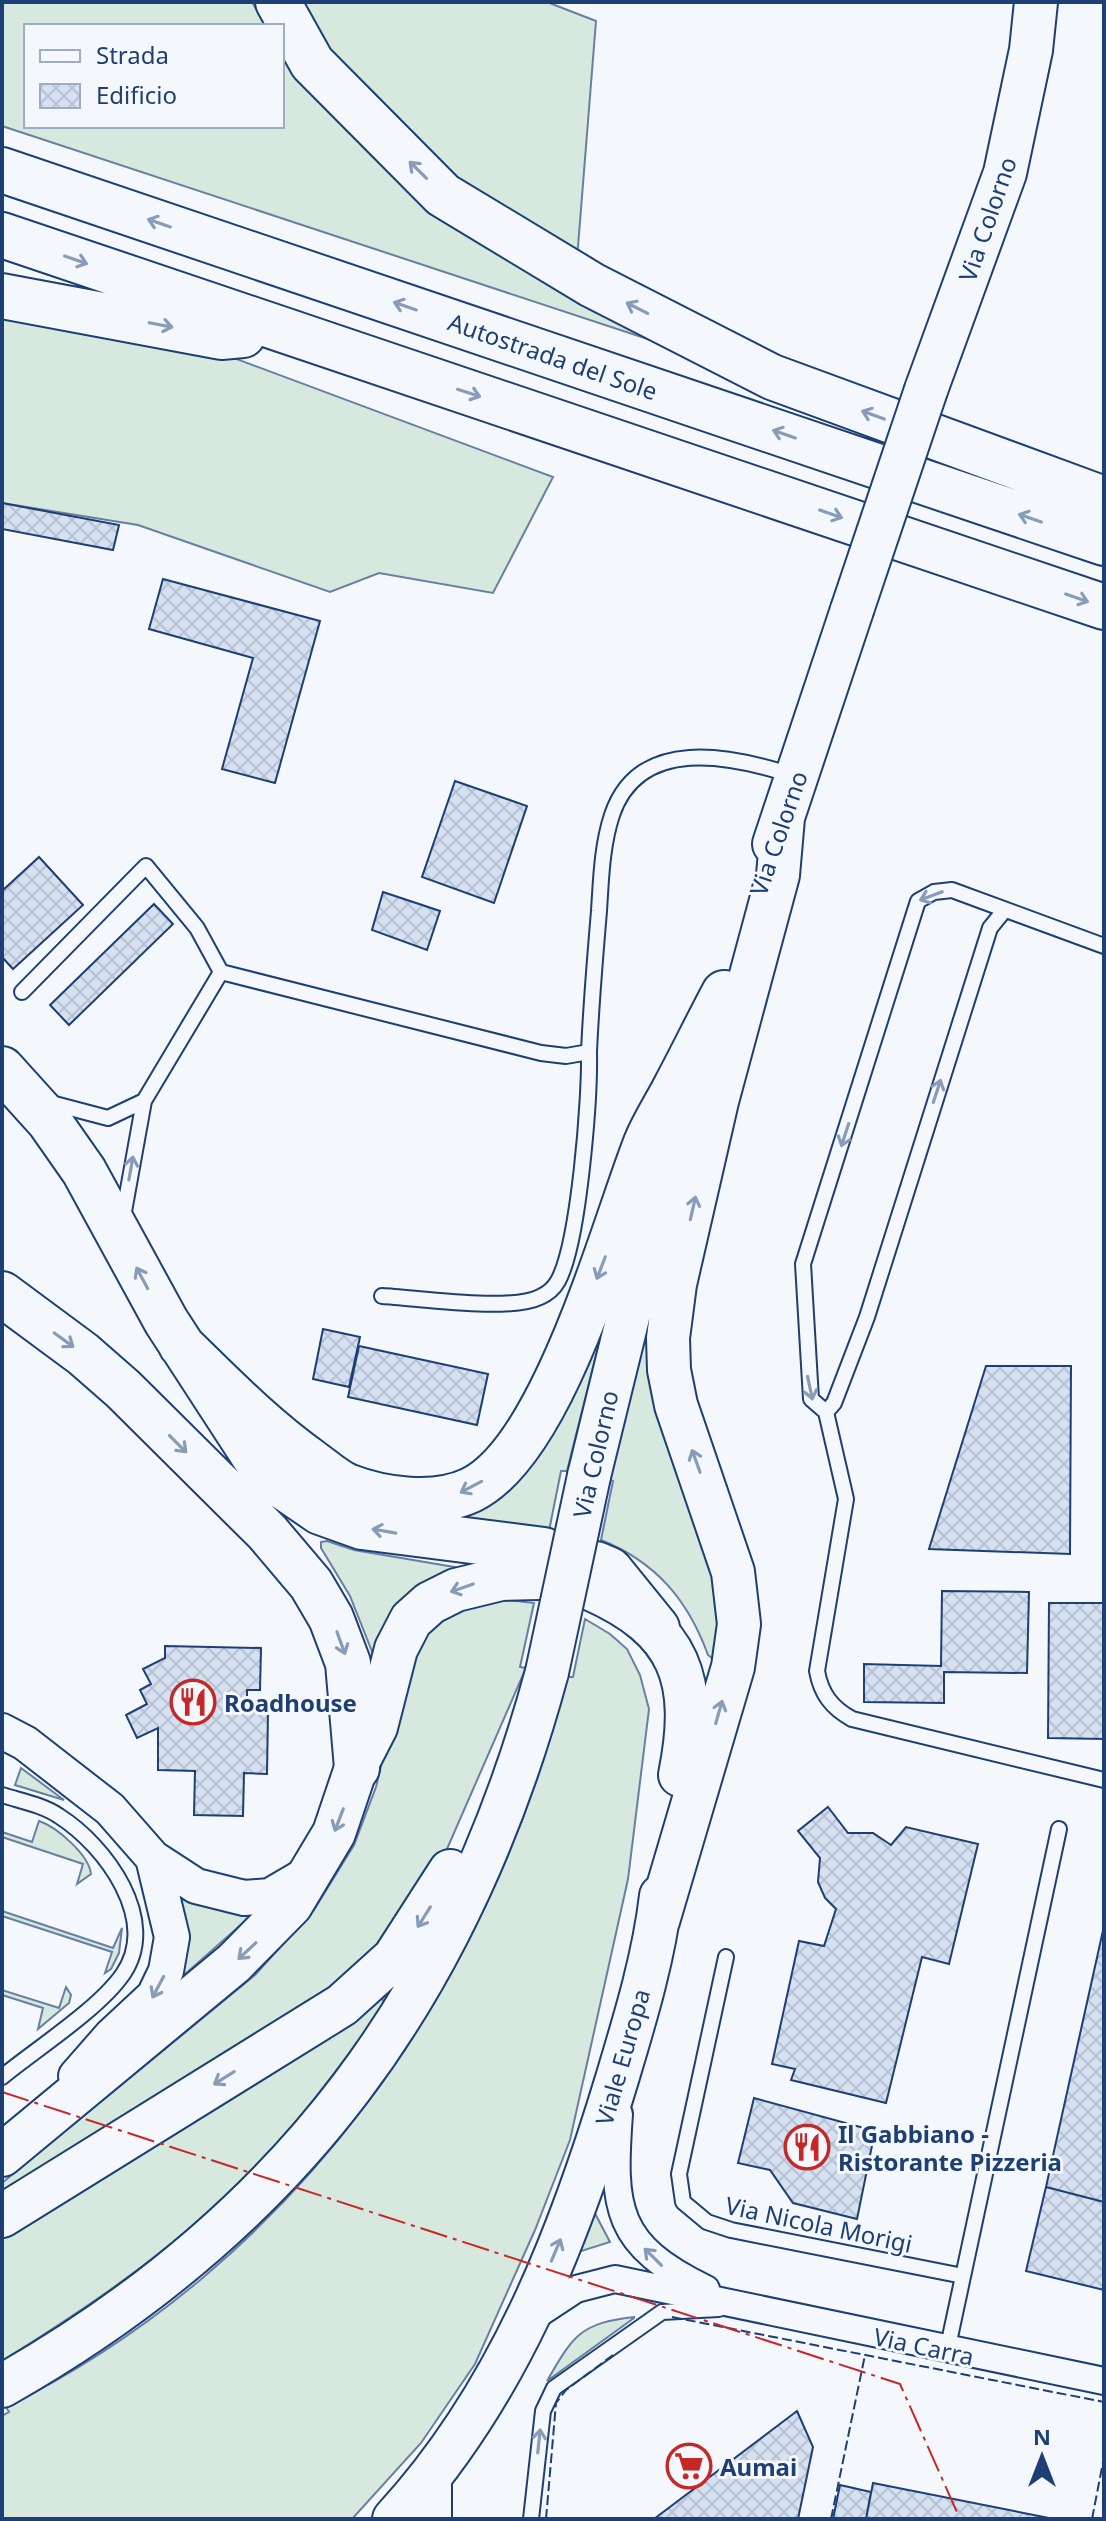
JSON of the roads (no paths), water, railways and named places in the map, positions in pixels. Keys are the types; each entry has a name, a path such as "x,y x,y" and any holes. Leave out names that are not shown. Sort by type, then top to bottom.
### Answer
{"highway":[{"path":"278,2 312,63 443,195 483,220 592,285 772,377 1104,499"},
{"name":"Autostrada del Sole","path":"2,170 1104,543"},
{"path":"2,235 1104,607"},
{"path":"2,296 221,337 289,332"},
{"path":"181,1345 275,1436 344,1485 380,1496 419,1499 447,1497 473,1489 500,1467 523,1440 539,1412 602,1265 647,1140 724,993"},
{"path":"15,1083 84,1171 181,1345 266,1475 301,1501 340,1521 542,1564"},
{"path":"2,1294 83,1354 123,1389 276,1541 305,1576 331,1618 348,1663 357,1768"},
{"path":"593,1576 610,1570 657,1628"}],"main road":[{"name":"Via Colorno","path":"543,1687 589,1476 667,1169 926,390 1005,173 1031,50 1036,2"},
{"path":"658,1921 733,1667 739,1624 728,1554 672,1387 669,1321 717,1101 778,875 783,818"},
{"path":"13,2146 250,1949 279,1920 315,1870 334,1833 357,1768 376,1727 396,1649 411,1620 430,1603 463,1588 501,1579 542,1564"},
{"name":"Viale Europa","path":"394,2519 432,2478 474,2419 525,2322 579,2195 631,2032 658,1921 666,1840 683,1758 687,1716 680,1673 657,1628"},
{"path":"2,2216 331,2012 379,1974 409,1940 437,1896 470,1832 507,1744 543,1687"},
{"path":"2,2386 112,2319 188,2259 271,2183 354,2085 406,2012 448,1934 505,1807 543,1687"},
{"path":"432,2478 432,2519"}],"street":[{"path":"2,1731 25,1743 110,1809 153,1858 196,1886 244,1898 270,1896 315,1870"},
{"path":"13,2146 111,2036 154,1996 166,1971 172,1937 153,1858"},
{"name":"Via Carra","path":"631,2032 619,2115 619,2205 634,2239 666,2269 745,2308"},
{"name":"Via Carra","path":"525,2322 576,2289 615,2279 947,2351 1104,2381"}],"lane":[{"path":"382,1296 507,1303 533,1300 552,1289 563,1268 588,1102 604,850 612,813 628,785 653,767 698,756 741,759 796,777"},
{"path":"22,992 146,866 197,928 221,972 541,1053 566,1056 589,1052"},
{"path":"1104,946 1003,912 952,890 934,892 918,901 803,1264 811,1399 826,1412 846,1499 817,1671 827,1699 852,1719 1104,1780"},
{"path":"826,1412 834,1403 867,1317 990,928 1003,912"},
{"path":"120,1235 144,1101 221,972"},
{"path":"15,1083 108,1118 144,1101"},
{"path":"2,1795 57,1814 102,1857 127,1895 137,1936 128,1965 111,1989 2,2077"},
{"path":"947,2351 1059,1829"},
{"name":"Via Nicola Morigi","path":"726,1957 679,2174 683,2202 707,2222 731,2230 963,2276"},
{"path":"531,2519 543,2411 554,2388 662,2312 745,2308"}],"place":[{"name":"Roadhouse","path":"193,1702"},
{"name":"Il Gabbiano - Ristorante Pizzeria","path":"807,2147"},
{"name":"Aumai","path":"689,2466"}]}
